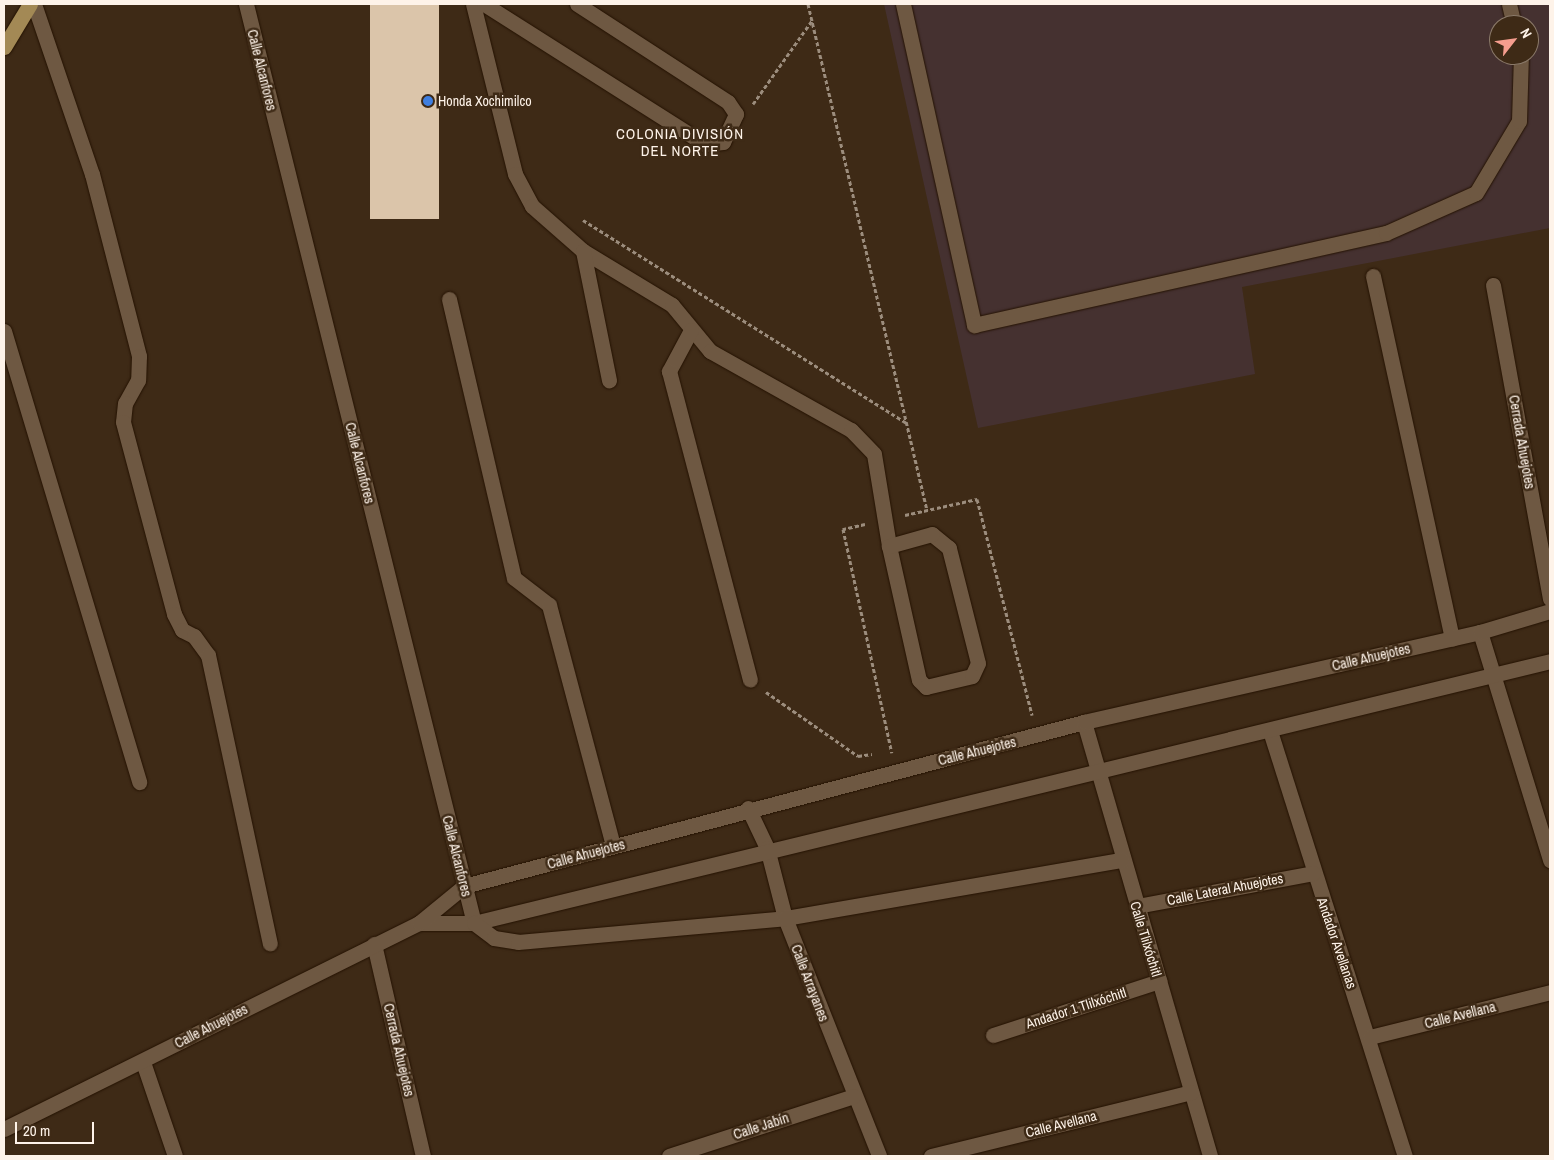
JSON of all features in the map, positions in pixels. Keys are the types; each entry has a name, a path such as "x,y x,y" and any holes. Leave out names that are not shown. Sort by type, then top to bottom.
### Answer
{"main road":[{"path":"4,47 30,4"}],"street":[{"path":"34,4 92,174 137,347 138,380 125,403 123,422 174,614 182,630 194,636 208,655 270,944"},
{"name":"Calle Alcanfores","path":"246,4 474,923"},
{"path":"473,4 523,194 583,251 672,305 710,351 851,430 874,454 889,546 922,684 926,687 972,676 978,663 949,548 932,534 889,546"},
{"path":"484,4 705,144 723,142 736,114 728,102 578,4"},
{"path":"903,4 974,325 1386,233 1476,194 1520,121 1521,65"},
{"path":"583,251 609,380"},
{"path":"1373,276 1452,638"},
{"name":"Cerrada Ahuejotes","path":"1493,285 1550,599"},
{"path":"449,299 514,578 549,605 613,846"},
{"path":"691,330 669,371 750,680"},
{"path":"4,331 139,782"},
{"name":"Calle Ahuejotes","path":"4,1129 143,1062 419,923 464,886 748,808 1084,722 1480,632 1550,612"},
{"path":"1480,632 1550,860"},
{"name":"Calle Ahuejotes","path":"419,923 474,923 767,848 1270,731 1550,661"},
{"name":"Calle Tlilxóchitl","path":"1084,722 1122,860 1210,1156"},
{"name":"Andador Avellanas","path":"1270,731 1313,872 1370,1037 1404,1156"},
{"name":"Calle Arrayanes","path":"748,808 767,848 785,918 879,1156"},
{"path":"474,923 494,938 518,942 785,918 1122,860"},
{"name":"Calle Lateral Ahuejotes","path":"1136,906 1313,872"},
{"name":"Cerrada Ahuejotes","path":"374,944 424,1156"},
{"name":"Andador 1 Tlilxóchitl","path":"993,1035 1159,981"},
{"name":"Calle Avellana","path":"1370,1037 1550,992"},
{"path":"143,1062 175,1156"},
{"name":"Calle Avellana","path":"931,1156 1191,1092"},
{"name":"Calle Jabín","path":"669,1156 854,1096"}],"path":[{"path":"808,4 813,18 926,510"},
{"path":"736,114 752,106 813,18"},
{"path":"578,217 906,423"},
{"path":"897,771 843,529 977,499 1037,735"},
{"path":"750,680 858,756 892,752"}],"shaded area":[{"path":"884,4 1550,4 1550,228 1242,287 1255,374 978,428"}],"building":[{"name":"Honda Xochimilco","path":"370,4 439,4 439,219 370,219"}],"place":[{"name":"Honda Xochimilco","path":"428,101"}],"district":[{"name":"COLONIA DIVISIÓN DEL NORTE","path":"680,142"}]}
